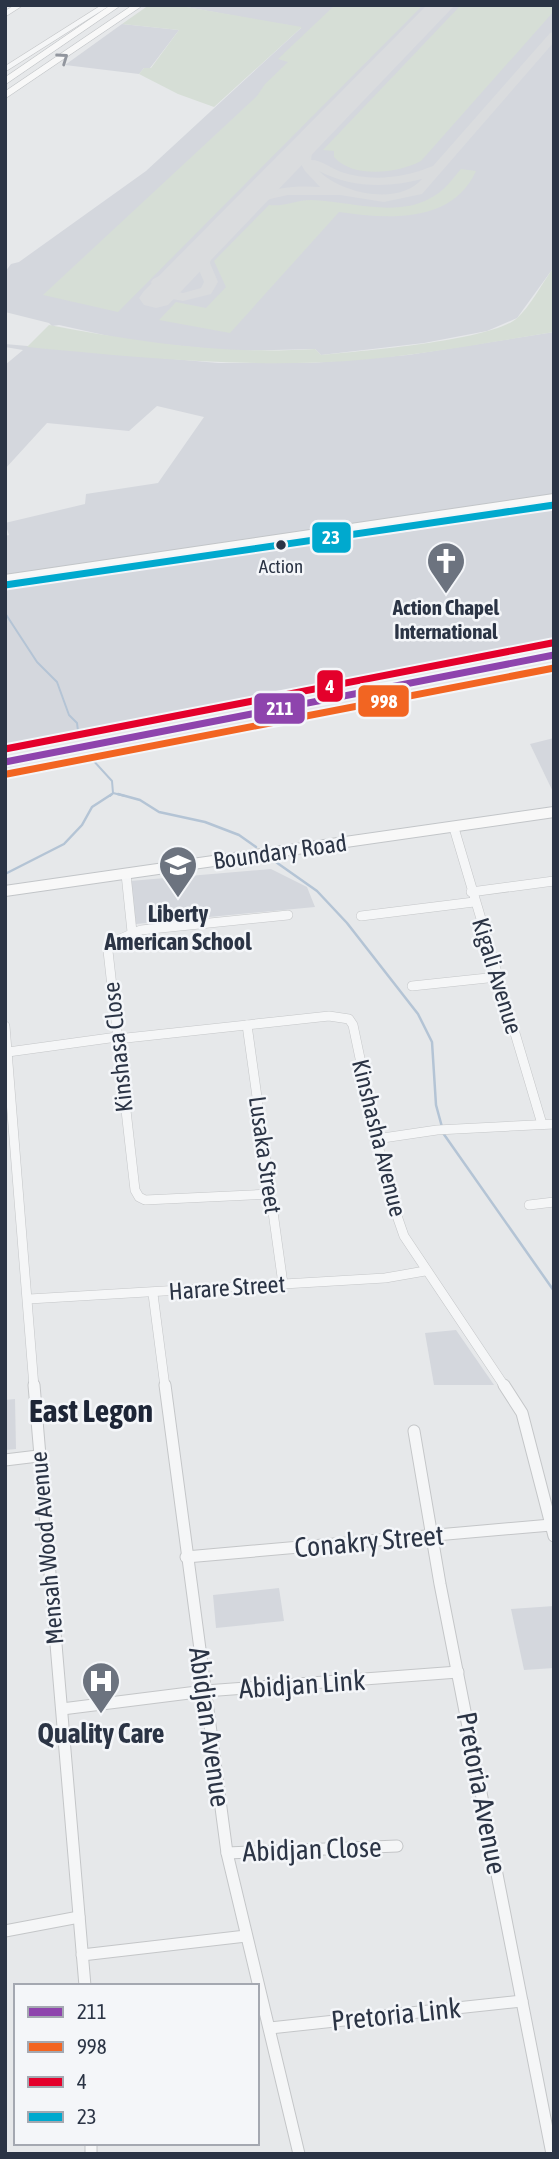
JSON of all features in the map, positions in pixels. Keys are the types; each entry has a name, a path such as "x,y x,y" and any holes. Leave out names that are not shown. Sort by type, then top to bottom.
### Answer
{"highway":[{"path":"5,749 554,643"},
{"path":"5,762 554,655"}],"main road":[{"path":"5,81 116,5"},
{"path":"5,95 138,5"},
{"path":"5,579 554,498"},
{"path":"5,585 554,505"},
{"name":"Boundary Road","path":"5,891 554,812"},
{"path":"5,897 17,889"}],"street":[{"path":"5,14 19,5"},
{"path":"5,69 106,5"},
{"name":"Kigali Avenue","path":"454,828 472,897 542,1124"},
{"path":"126,874 132,932 288,915"},
{"path":"361,916 554,881"},
{"name":"Kinshasa Close","path":"132,932 113,942 108,951 135,1190 139,1197 145,1200 271,1194"},
{"path":"412,986 497,977"},
{"name":"Kinshasha Avenue","path":"8,1052 329,1016 348,1019 353,1025 387,1187 399,1223 410,1248 469,1330 522,1412 553,1531"},
{"name":"Lusaka Street","path":"247,1025 283,1284"},
{"name":"Mensah Wood Avenue","path":"5,1026 15,1171 29,1299 38,1456 85,1984"},
{"path":"376,1139 437,1130 554,1124"},
{"path":"529,1205 554,1202"},
{"name":"Harare Street","path":"29,1299 153,1294 385,1278 425,1271"},
{"name":"Abidjan Avenue","path":"153,1294 227,1853 259,1984"},
{"name":"Pretoria Avenue","path":"414,1431 552,2154"},
{"path":"5,1460 38,1456"},
{"name":"Conakry Street","path":"186,1557 432,1535 553,1531"},
{"name":"Abidjan Link","path":"62,1709 205,1692 458,1672"},
{"name":"Abidjan Close","path":"227,1853 397,1846"},
{"path":"5,1931 79,1917"},
{"path":"82,1955 246,1936"},
{"name":"Abidjan Avenue","path":"259,1986 299,2154"},
{"name":"Pretoria Link","path":"270,2028 522,2001"}],"shaded area":[{"path":"149,5 175,5 302,27 214,107 178,94 139,74 144,68 151,68 179,30 122,24"},
{"path":"175,5 554,5 554,267 517,318 487,331 424,343 321,355 315,349 231,351 131,341 59,325 52,326 5,312 5,272 11,264 19,262 146,171 301,28"},
{"path":"335,5 423,5 118,312 43,295 257,96 265,84 288,62 278,59"},
{"path":"461,5 554,5 554,11 421,161 401,169 364,171 342,164 334,157 334,151 323,150"},
{"path":"122,24 179,30 150,68 144,68 139,74 65,65"},
{"path":"461,169 476,171 465,188 451,201 435,209 397,216 339,212 230,333 159,320 176,302 206,308 226,287 214,261 269,205 311,200 374,207 406,206 420,203 438,193"},
{"path":"554,267 554,332 451,349 347,361 267,363 187,360 27,347 49,325 181,346 247,350 315,349 321,355 423,344 479,333 501,327 516,319"},
{"path":"554,332 554,496 5,576 5,536 9,535 5,523 85,504 86,494 158,483 204,417 157,406 129,431 47,423 5,469 5,365 23,350 5,347 5,344 218,363 312,363 408,355"},
{"path":"554,508 554,640 5,748 5,589 331,540 387,535"},
{"path":"554,738 554,794 530,744"},
{"path":"271,869 307,887 315,907 136,924 130,881"},
{"path":"456,1330 494,1385 434,1385 425,1333"},
{"path":"15,1399 16,1449 5,1450 5,1400"},
{"path":"279,1588 284,1621 216,1628 213,1595"},
{"path":"554,1606 554,1668 524,1670 511,1609"}],"waterway":[{"path":"5,613 37,662 57,682 69,715 77,723 78,731"},
{"path":"91,758 112,781 113,793"},
{"path":"113,793 125,796"},
{"path":"5,874 64,844 82,825 92,807 112,794"},
{"path":"118,794 140,800 159,812 205,822 239,835 256,847"},
{"path":"273,860 317,891 347,923 418,1014 432,1042 436,1105 442,1127"},
{"path":"443,1133 554,1291"}],"taxiway":[{"path":"307,147 304,159 309,168 325,184 340,191 384,198 418,191 554,35"},
{"path":"314,163 342,176 374,181 408,179 437,169"},
{"path":"244,208 265,197 288,191 336,192"},
{"path":"188,266 158,282 161,293 183,297 206,291 211,282 203,263 206,247"}],"runway":[{"path":"156,298 442,5"}],"transit line":[{"name":"23","path":"5,585 554,505"},
{"name":"4","path":"5,749 552,643"},
{"name":"211","path":"5,762 554,655"},
{"name":"998","path":"7,774 554,668"}],"place":[{"name":"Action","path":"281,545"},
{"name":"Action Chapel International","path":"446,595"},
{"name":"Liberty American School","path":"178,899"},
{"name":"Quality Care","path":"101,1715"}],"district":[{"name":"East Legon","path":"91,1411"}]}
